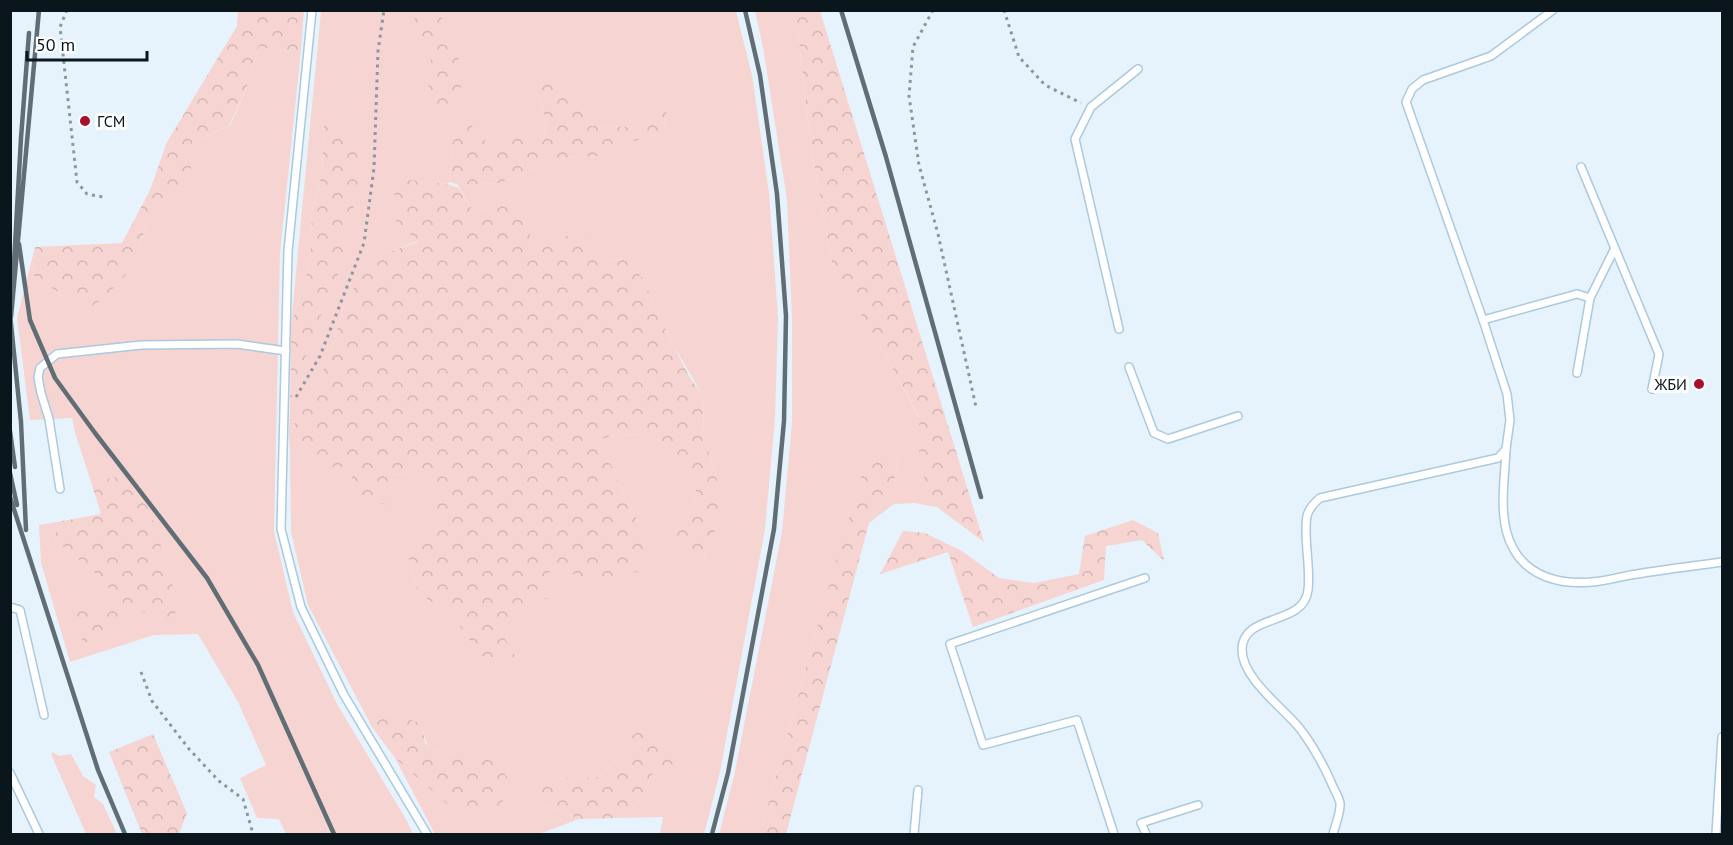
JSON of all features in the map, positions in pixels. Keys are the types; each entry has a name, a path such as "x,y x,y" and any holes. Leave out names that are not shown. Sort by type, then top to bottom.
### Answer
{"lane":[{"path":"312,10 288,251 281,529 301,607 344,695 427,834"},
{"path":"1553,10 1491,56 1423,80 1412,89 1406,102 1507,394 1510,420 1506,449 1504,513 1507,532 1513,548 1527,566 1542,576 1565,581 1592,582 1722,562"},
{"path":"1119,329 1075,139 1091,107 1138,69"},
{"path":"1581,167 1659,354 1652,388"},
{"path":"1577,373 1590,298 1614,250"},
{"path":"1483,320 1577,294 1590,298"},
{"path":"60,489 49,419 40,393 38,376 40,368 57,354 141,345 237,344 286,351"},
{"path":"1129,367 1154,433 1168,439 1238,416"},
{"path":"1333,834 1340,803 1322,762 1300,729 1264,691 1248,669 1242,651 1246,637 1258,626 1293,614 1303,603 1308,591 1307,516 1312,504 1320,498 1498,459 1506,449"},
{"path":"1114,834 1077,720 983,745 950,644 1145,578"},
{"path":"10,607 20,610 44,716"},
{"path":"1716,834 1722,737"},
{"path":"10,773 39,834"},
{"path":"914,834 918,790"},
{"path":"1146,834 1141,823 1198,805"}],"path":[{"path":"67,10 60,27 77,182 87,194 103,197"},
{"path":"284,416 320,356 364,243 374,168 378,51 384,10"},
{"path":"933,10 913,47 909,96 919,165 938,234 976,407"},
{"path":"1004,10 1019,57 1045,85 1091,107"},
{"path":"141,672 152,701 189,749 219,781 243,799 253,834"}],"green space":[{"path":"238,11 304,11 301,50 276,51 259,46 247,87 229,126 192,142 191,174 169,202 147,221 135,265 104,298 85,311 33,275 35,247 122,243 150,190 167,142 237,26"},
{"path":"321,11 736,11 752,75 769,193 778,317 775,419 765,529 720,772 704,834 660,834 663,817 617,818 621,812 638,804 655,769 684,761 641,730 630,753 617,760 599,777 542,779 542,804 579,819 539,834 435,834 395,758 456,812 458,753 431,749 422,724 388,711 372,727 308,605 291,532 290,448 317,457 328,467 357,467 344,497 393,475 409,473 442,487 431,529 409,558 418,593 453,616 480,656 517,660 504,638 504,628 517,606 552,597 543,579 555,566 570,573 648,537 625,499 613,468 595,442 615,434 645,435 677,452 697,493 676,534 704,557 718,483 704,436 703,396 672,343 643,279 627,260 601,259 566,236 536,253 530,237 506,205 474,212 458,185 499,183 559,158 603,156 628,143 664,132 667,110 638,127 590,126 574,93 537,91 546,120 543,143 497,154 452,143 450,182 447,184 408,180 395,170 402,201 418,241 383,254 344,305 329,359 289,434 290,403 318,322 334,290 324,123 322,173 312,213 310,264 291,325"},
{"path":"414,11 436,11 440,14 458,51 461,87 438,122 427,101 431,60 415,29"},
{"path":"755,11 784,11 798,34 811,147 833,269 884,352 919,418 919,467 937,507 914,503 894,504 869,523 894,484 898,457 819,620 760,834 719,834 734,776 782,532 792,422 792,318 787,200 763,47"},
{"path":"784,11 820,11 984,542 937,507 919,467 919,417 884,352 833,269 811,147 798,34"},
{"path":"259,46 276,51 301,50 280,253 274,531 293,612 337,704 413,834 286,834 279,819 257,818 240,778 266,765 238,702 198,634 154,635 70,662 41,563 39,525 57,522 55,540 105,582 115,599 95,610 83,643 120,601 162,620 122,476 91,482 72,418 30,420 17,318 35,247 33,275 85,311 135,265 147,221 169,202 192,142 230,126 247,87"},
{"path":"553,74 574,93 590,126 638,127 667,109 664,132 628,143 603,156 559,158 499,183 458,185 450,182 452,143 468,122 497,153 514,135 543,143 546,120 537,91"},
{"path":"324,122 353,135 361,172 334,290 318,322 290,403 291,325 310,264 312,213 322,173"},
{"path":"395,169 408,180 447,184 459,188 474,212 506,205 530,220 530,237 536,252 566,236 586,236 601,259 627,260 643,279 672,343 689,376 703,396 704,436 718,483 721,518 703,557 675,534 688,514 697,493 676,452 645,435 615,434 595,442 613,468 625,499 648,537 646,568 604,584 555,566 543,579 553,597 517,606 507,622 505,638 518,660 480,656 453,616 418,593 409,558 431,529 441,487 409,473 393,475 390,505 343,497 357,467 328,467 317,457 290,448 289,434 329,359 344,305 362,273 383,254 418,242 396,221 402,201 389,190"},
{"path":"898,456 894,484 869,523 786,834 760,834 864,467"},
{"path":"122,476 150,510 173,587 177,612 162,620 121,602 128,614 117,636 83,643 75,606 95,610 115,599 105,582 55,540 57,522 101,514 91,482"},
{"path":"1133,520 1158,533 1164,561 1142,540 1106,546 1104,580 973,627 948,552 880,574 903,531 925,533 962,551 999,578 1034,583 1079,574 1085,536"},
{"path":"388,711 422,724 425,743 435,751 458,753 496,762 510,781 499,811 456,812 395,758 372,727"},
{"path":"641,730 685,761 655,769 638,804 621,812 617,818 579,819 542,804 542,779 599,777 617,760 630,753 625,741"},
{"path":"153,734 187,813 179,834 142,834 109,752"},
{"path":"53,752 59,756 71,754 83,776 96,785 94,797 103,804 117,834 86,834 51,754"}],"railway":[{"path":"29,33 11,317 39,10"},
{"path":"712,834 728,773 774,529 784,421 786,316 777,194 760,75 745,10"},
{"path":"841,10 886,157 981,497"},
{"path":"19,244 30,320 55,378 207,578 258,665 334,834"},
{"path":"10,314 21,422 26,530"},
{"path":"10,431 15,467"},
{"path":"10,473 17,505"},
{"path":"10,497 98,770 125,834"}],"place":[{"name":"ГСМ","path":"85,121"},
{"name":"ЖБИ","path":"1699,384"}]}
